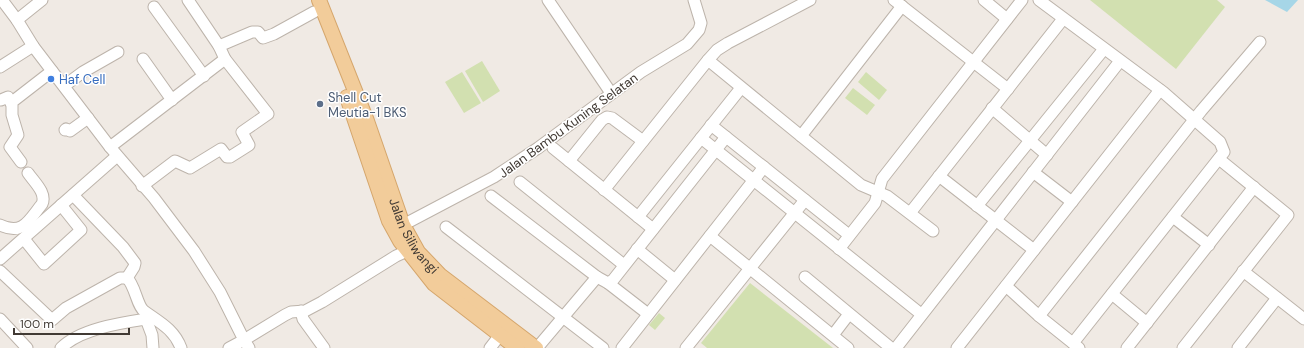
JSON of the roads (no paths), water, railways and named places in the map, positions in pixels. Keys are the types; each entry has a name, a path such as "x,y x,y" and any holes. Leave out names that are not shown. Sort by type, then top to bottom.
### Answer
{"main road":[{"name":"Jalan Siliwangi","path":"314,4 403,225 418,252 440,276 537,348"},
{"name":"Jalan Siliwangi","path":"356,108 389,221 407,251 434,284 517,348"}],"street":[{"path":"2,0 52,71 114,152 154,198 201,261 220,292 247,344"},
{"path":"17,20 42,0"},
{"path":"142,186 175,161 190,168 219,150 230,157 249,145 242,132 268,114 225,59 219,46 188,0"},
{"path":"548,0 611,93"},
{"name":"Jalan Bambu Kuning Selatan","path":"403,225 454,200 500,173 538,148 611,93 687,44 699,30 701,23 694,0"},
{"path":"604,190 717,50 810,0"},
{"path":"984,0 1007,19"},
{"path":"839,249 875,203 882,179 1022,0"},
{"path":"1006,286 1039,316 1076,345 1112,294 1224,152 1220,142 1160,90 1039,0"},
{"path":"800,136 898,3 1008,89"},
{"path":"219,46 252,32 258,32 263,38 274,34 314,4"},
{"path":"154,7 204,76"},
{"path":"910,213 1063,19"},
{"path":"1039,316 1194,119 1260,42"},
{"path":"0,67 33,46"},
{"path":"977,206 1104,49"},
{"path":"64,86 83,72 118,52"},
{"path":"0,259 73,195 114,152 172,100 225,59"},
{"path":"143,60 172,100"},
{"path":"708,60 861,185 888,196 933,230"},
{"path":"896,348 921,314 1120,61"},
{"path":"20,162 10,147 18,135 6,102 52,71"},
{"path":"638,217 742,88"},
{"path":"957,348 1160,90"},
{"path":"992,108 1046,155"},
{"path":"568,161 602,120 607,117 612,118 643,142"},
{"path":"65,130 70,131 88,118"},
{"path":"711,125 849,235"},
{"path":"608,283 726,137"},
{"path":"701,138 921,314"},
{"path":"553,148 653,229"},
{"path":"1183,348 1288,215 1219,159"},
{"path":"622,348 764,167"},
{"path":"1033,172 1072,202"},
{"path":"0,226 10,230 22,228 42,204 44,200 43,194 28,173"},
{"path":"939,176 1034,250"},
{"path":"520,182 624,265"},
{"path":"1127,348 1254,188"},
{"path":"73,195 135,262 134,267 127,278"},
{"path":"491,196 648,314"},
{"path":"686,348 805,200"},
{"path":"24,239 44,264 81,230 61,205"},
{"path":"1173,217 1208,245"},
{"path":"446,227 603,348"},
{"path":"710,236 848,348"},
{"path":"637,249 676,280"},
{"path":"229,348 247,344 285,315 291,312 301,311 322,302 396,256 407,251"},
{"path":"0,271 52,320 76,302 120,278 127,278"},
{"path":"1243,271 1276,298 1304,318"},
{"path":"537,348 597,276"},
{"path":"805,277 891,348"},
{"path":"127,278 144,311 166,325 179,340 182,348"},
{"path":"1112,294 1147,323"},
{"path":"1238,348 1276,298"},
{"path":"301,311 303,319 324,348"},
{"path":"833,335 849,314"},
{"path":"0,319 27,348"},
{"path":"61,348 73,340 92,332 110,326 146,319 152,334 153,348"},
{"path":"490,348 500,335"}],"water":[{"path":"1265,0 1298,0 1287,12"}],"place":[{"name":"Haf Cell","path":"51,79"},
{"name":"Shell Cut Meutia-1 BKS","path":"320,104"}]}
